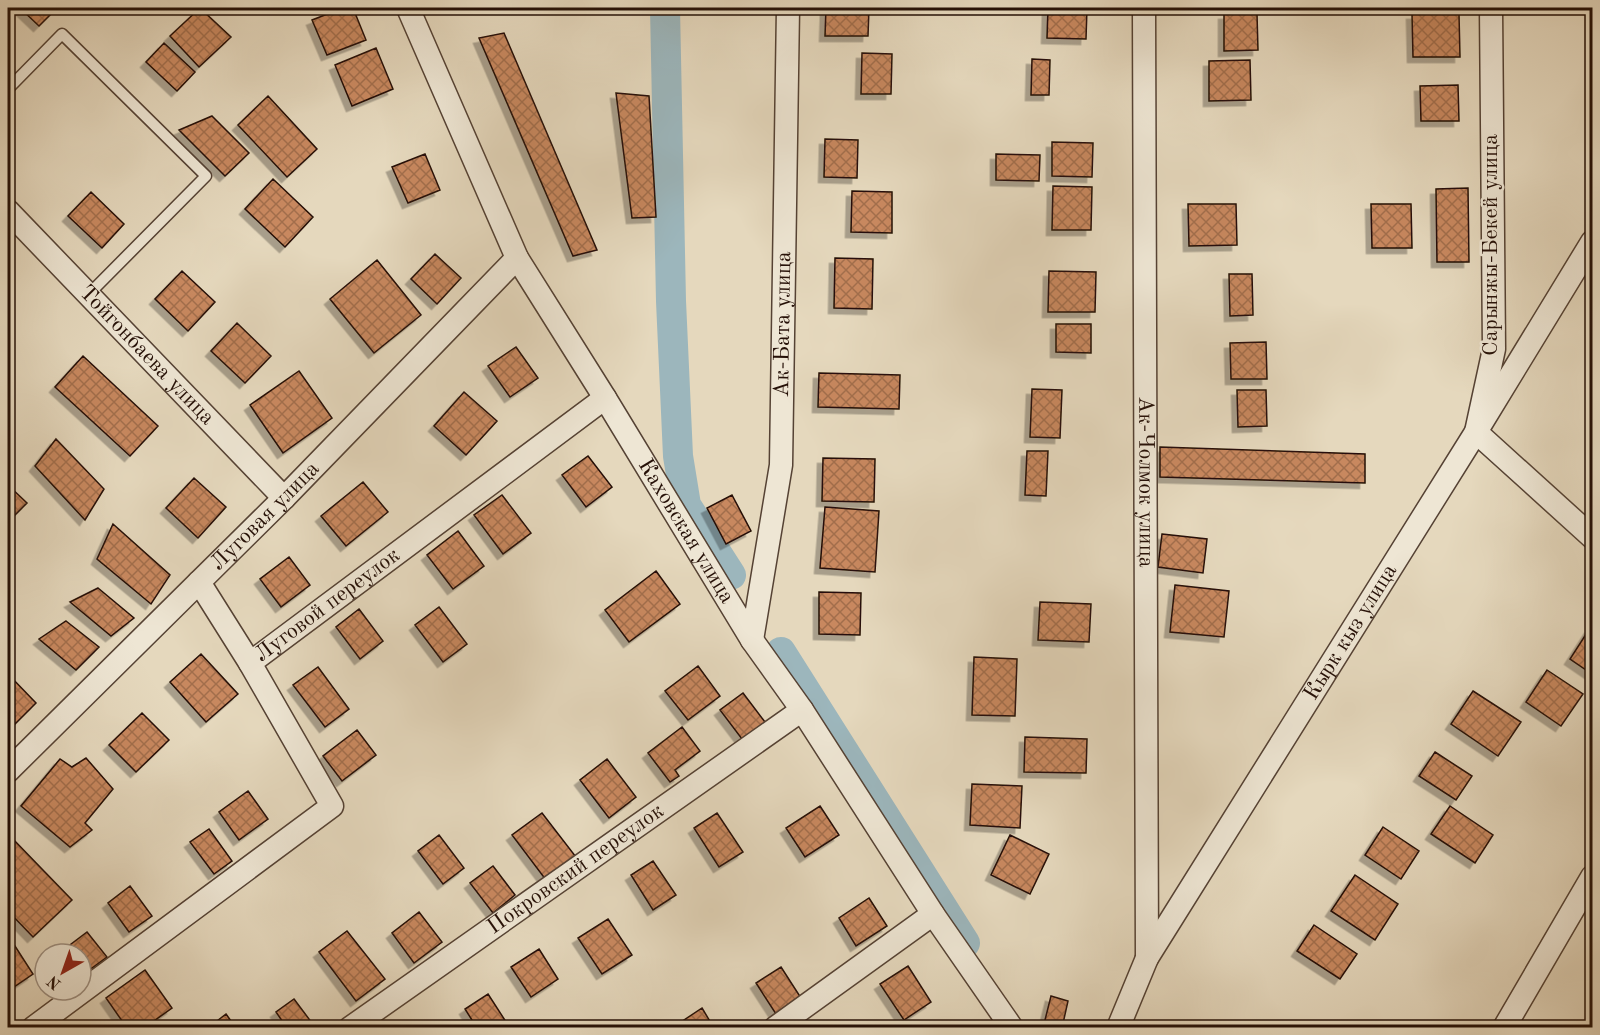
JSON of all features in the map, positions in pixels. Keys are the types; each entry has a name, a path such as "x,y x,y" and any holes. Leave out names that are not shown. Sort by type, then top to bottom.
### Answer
{"street":[{"name":"Каховская улица","path":"408,8 517,258 752,640 802,710 933,914 1012,1028"},
{"name":"Ак-Бата улица","path":"752,640 781,465 788,8"},
{"name":"Ак-Чолмок улица","path":"1144,8 1147,958"},
{"name":"Сарынжы-Бекей улица","path":"1476,432 1494,349 1491,8"},
{"name":"Тойгонбаева улица","path":"8,211 284,498"},
{"name":"Кырк кыз улица","path":"1118,1028 1147,958 1593,242"},
{"name":"Луговая улица","path":"8,771 284,498 517,258"},
{"name":"Луговой переулок","path":"33,1028 332,806 250,663 605,398"},
{"path":"1476,432 1593,537"},
{"path":"199,582 250,663"},
{"name":"Покровский переулок","path":"350,1028 802,710"},
{"path":"1504,1028 1593,877"},
{"path":"775,1028 933,914"}],"lane":[{"path":"8,89 62,34 206,176 88,295"}],"building":[{"path":"20,8 57,8 39,26"},
{"path":"200,8 231,37 199,67 170,36"},
{"path":"343,8 353,8 366,40 327,55 312,20"},
{"path":"826,8 869,8 868,36 825,36"},
{"path":"1048,8 1087,8 1086,39 1047,38"},
{"path":"1224,14 1257,14 1258,50 1224,51"},
{"path":"1412,14 1459,14 1460,57 1413,57"},
{"path":"504,33 597,250 573,256 479,38"},
{"path":"164,43 195,72 177,91 146,62"},
{"path":"376,48 393,89 352,106 335,65"},
{"path":"862,53 892,54 891,94 861,94"},
{"path":"1032,59 1050,60 1049,95 1031,95"},
{"path":"1250,60 1251,100 1209,101 1209,61"},
{"path":"1458,85 1459,121 1421,121 1420,86"},
{"path":"616,93 649,96 656,217 632,218"},
{"path":"268,96 317,149 287,177 238,125"},
{"path":"212,116 249,153 225,176 179,130"},
{"path":"825,139 858,140 857,178 824,177"},
{"path":"1052,142 1093,143 1092,177 1052,176"},
{"path":"425,154 440,190 408,203 392,167"},
{"path":"996,154 1040,155 1039,181 996,180"},
{"path":"273,179 313,217 285,247 245,209"},
{"path":"1053,186 1092,187 1091,230 1052,230"},
{"path":"1468,188 1469,262 1437,262 1436,189"},
{"path":"852,191 892,192 892,233 851,232"},
{"path":"91,192 124,224 102,248 68,216"},
{"path":"1188,204 1236,204 1237,245 1189,246"},
{"path":"1371,204 1411,204 1412,248 1372,248"},
{"path":"435,254 461,278 437,304 411,279"},
{"path":"835,258 873,259 872,309 834,308"},
{"path":"377,260 421,315 374,353 330,299"},
{"path":"182,271 215,302 188,331 155,299"},
{"path":"1049,271 1096,272 1095,312 1048,312"},
{"path":"1229,274 1252,274 1253,315 1230,316"},
{"path":"237,323 271,356 245,383 211,351"},
{"path":"1056,324 1091,324 1091,353 1056,352"},
{"path":"1266,342 1267,379 1231,379 1230,343"},
{"path":"516,347 538,378 510,397 488,366"},
{"path":"83,356 158,426 130,456 55,387"},
{"path":"299,371 332,418 283,453 250,405"},
{"path":"819,373 900,375 899,409 818,407"},
{"path":"1032,389 1062,390 1060,438 1030,437"},
{"path":"1237,390 1266,390 1267,426 1238,427"},
{"path":"464,392 497,421 466,455 434,426"},
{"path":"56,439 104,489 85,520 35,466"},
{"path":"1160,447 1365,454 1365,483 1160,477"},
{"path":"1027,451 1048,451 1046,496 1025,495"},
{"path":"588,456 612,487 586,507 562,475"},
{"path":"823,458 875,459 874,502 822,501"},
{"path":"194,478 226,507 198,538 166,508"},
{"path":"363,482 388,512 346,546 321,516"},
{"path":"8,485 27,503 8,522"},
{"path":"502,495 531,533 503,554 474,515"},
{"path":"732,495 751,531 726,544 707,508"},
{"path":"825,507 879,511 875,572 820,568"},
{"path":"113,524 170,575 151,604 97,559"},
{"path":"458,531 484,566 453,589 427,555"},
{"path":"1162,534 1207,539 1203,573 1158,567"},
{"path":"289,557 310,585 281,607 260,579"},
{"path":"656,571 680,604 629,642 605,610"},
{"path":"1175,585 1229,591 1224,637 1170,632"},
{"path":"98,588 134,618 111,636 70,602"},
{"path":"819,592 861,593 860,635 819,634"},
{"path":"1040,602 1091,604 1089,642 1038,640"},
{"path":"439,607 467,644 443,662 415,625"},
{"path":"359,609 383,641 360,659 336,627"},
{"path":"66,621 99,647 76,670 39,639"},
{"path":"1590,628 1592,629 1592,674 1570,659"},
{"path":"201,654 238,694 206,722 170,682"},
{"path":"974,657 1017,659 1015,716 972,715"},
{"path":"698,666 720,696 688,720 665,691"},
{"path":"318,667 349,709 325,727 293,685"},
{"path":"1547,670 1583,694 1561,726 1526,702"},
{"path":"8,674 36,703 8,731"},
{"path":"1473,691 1521,722 1498,756 1451,724"},
{"path":"743,693 765,722 742,739 720,710"},
{"path":"142,713 169,740 136,772 109,745"},
{"path":"682,727 700,751 675,770 679,776 670,782 648,753"},
{"path":"357,730 376,755 342,781 323,756"},
{"path":"1025,737 1087,739 1086,773 1024,772"},
{"path":"1435,752 1472,776 1456,800 1419,776"},
{"path":"86,758 113,789 85,823 92,830 70,847 21,806 60,759 72,767"},
{"path":"607,759 636,797 609,818 580,780"},
{"path":"972,784 1022,786 1020,828 970,825"},
{"path":"248,791 268,819 239,840 219,812"},
{"path":"820,806 839,835 805,857 786,828"},
{"path":"1450,806 1493,835 1475,863 1431,834"},
{"path":"542,813 576,857 546,880 512,835"},
{"path":"717,813 743,852 719,867 694,828"},
{"path":"1383,827 1419,851 1401,879 1365,855"},
{"path":"209,829 232,861 214,874 190,842"},
{"path":"439,835 464,868 443,884 418,851"},
{"path":"1010,835 1049,854 1030,894 991,875"},
{"path":"11,837 72,900 33,937 8,911 8,840"},
{"path":"653,861 676,895 653,910 631,875"},
{"path":"493,866 515,895 493,913 470,883"},
{"path":"1355,875 1398,904 1375,940 1331,911"},
{"path":"130,886 152,916 129,932 108,903"},
{"path":"869,898 887,926 856,946 839,918"},
{"path":"419,912 442,942 414,963 392,933"},
{"path":"608,919 632,955 602,974 578,938"},
{"path":"1314,925 1357,954 1340,979 1297,951"},
{"path":"347,931 385,979 356,1001 319,952"},
{"path":"87,932 107,957 93,967 93,942 74,942"},
{"path":"13,943 33,974 8,991 8,946"},
{"path":"539,949 558,979 531,997 511,967"},
{"path":"908,966 931,1002 904,1020 880,984"},
{"path":"781,967 801,998 776,1014 756,983"},
{"path":"145,970 172,1008 144,1028 127,1028 106,998"},
{"path":"488,994 510,1028 477,1028 465,1009"},
{"path":"1051,996 1068,1001 1062,1028 1043,1028"},
{"path":"294,999 315,1027 287,1028 276,1012"},
{"path":"702,1008 714,1028 676,1028 675,1026"},
{"path":"226,1014 236,1028 208,1028"}],"waterway":[{"path":"665,8 671,301 678,456 686,505 731,575"},
{"path":"781,652 965,943"}]}
